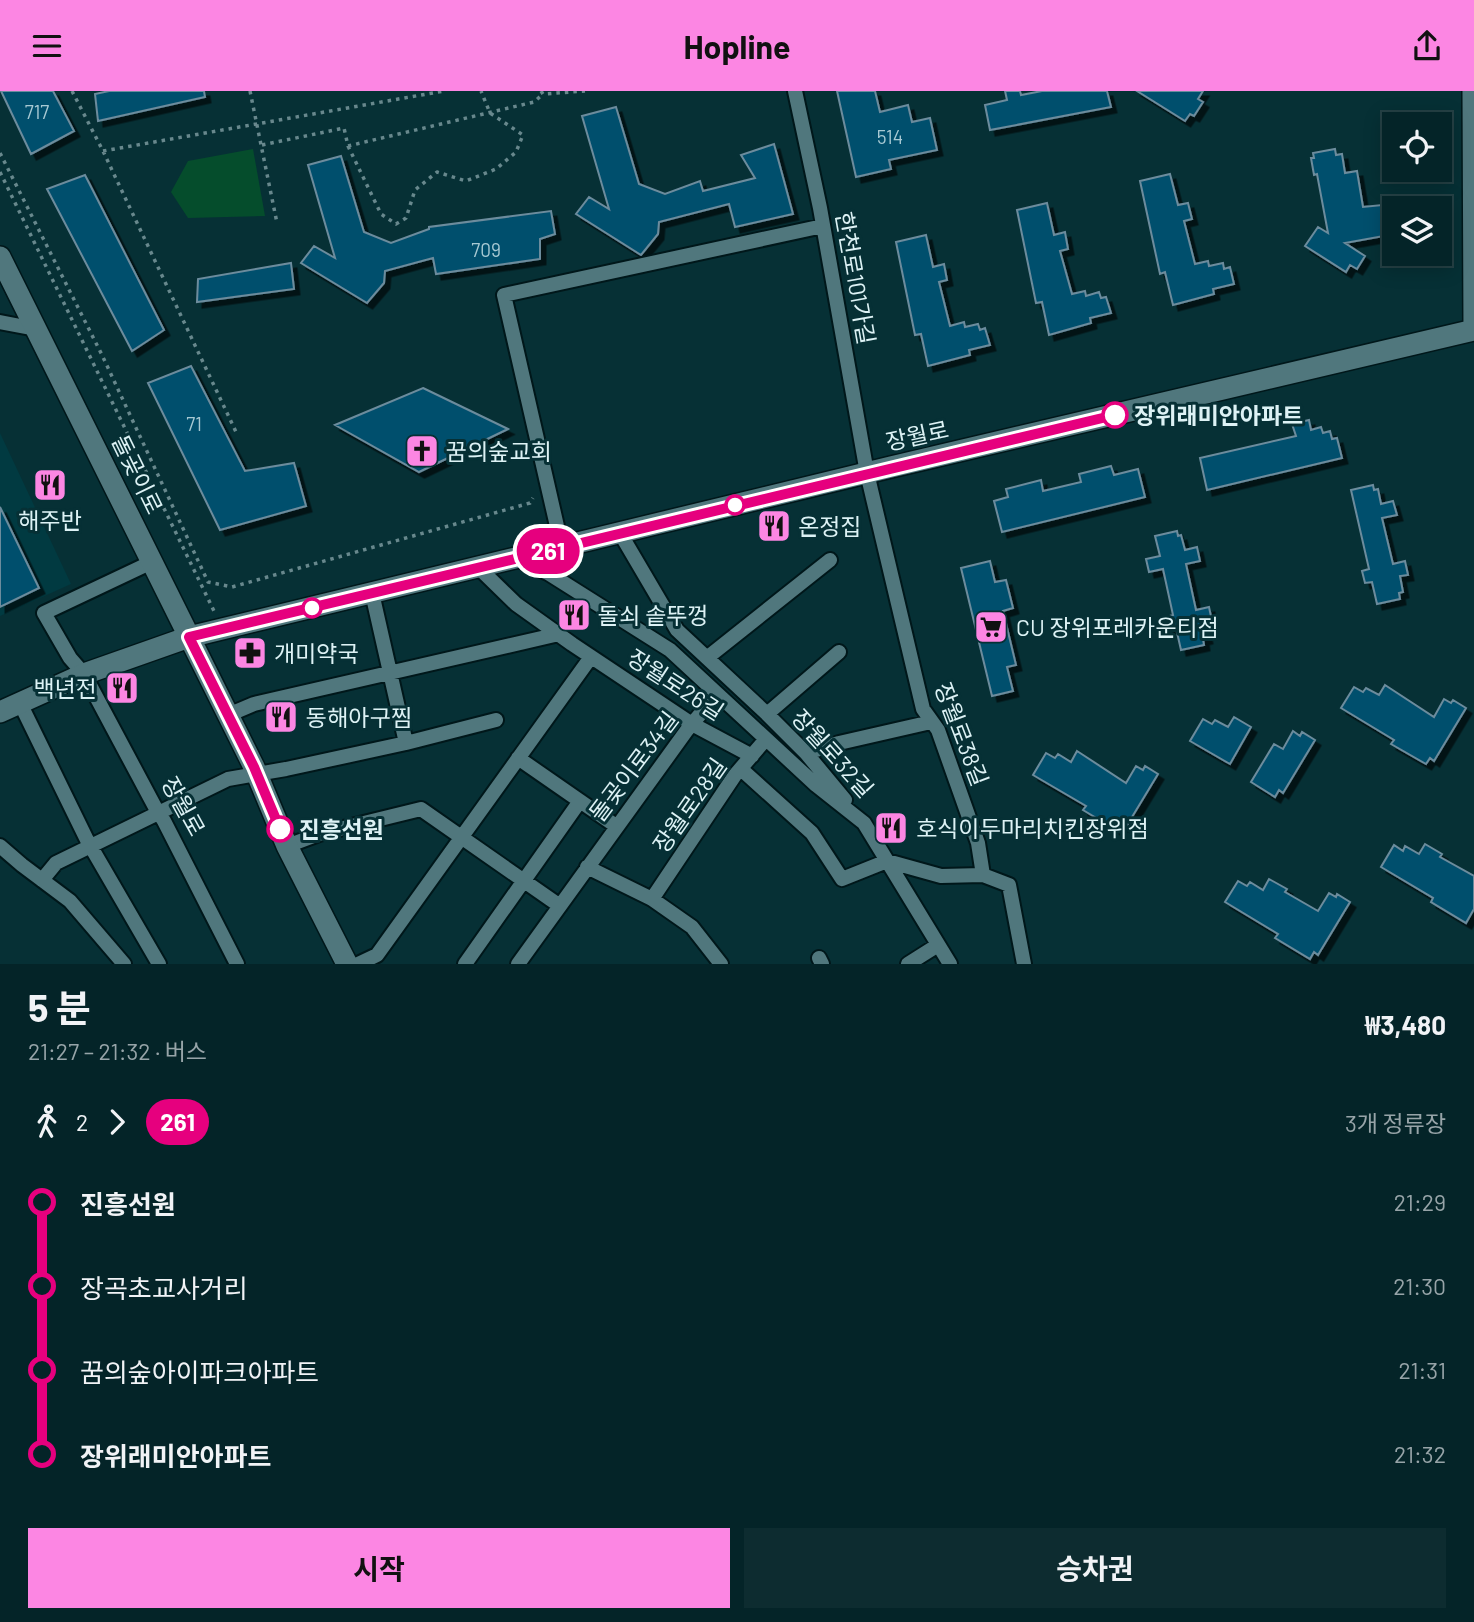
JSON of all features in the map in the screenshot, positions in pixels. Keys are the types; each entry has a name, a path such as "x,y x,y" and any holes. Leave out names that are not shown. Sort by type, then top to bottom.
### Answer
{"street":[{"name":"한천로101가길","path":"795,91 823,226 867,473"},
{"path":"1472,91 1474,330"},
{"path":"562,548 504,295 823,226"},
{"name":"돌곶이로","path":"0,257 257,774 287,846 347,964"},
{"path":"0,322 36,329"},
{"name":"장월로","path":"0,712 85,674 189,637 1474,330"},
{"name":"장월로38길","path":"867,473 923,709 938,730 978,843 983,875"},
{"name":"장월로32길","path":"620,533 677,630 806,753 864,823"},
{"path":"517,559 548,573 670,650 816,785 864,823 950,964"},
{"path":"708,657 830,560"},
{"path":"85,674 70,658 44,613 152,562"},
{"name":"장월로26길","path":"479,568 516,604 591,657 692,724 752,756"},
{"path":"372,593 406,743"},
{"path":"228,715 254,704 559,634"},
{"name":"장월로32길","path":"767,714 839,652"},
{"path":"358,964 377,955 591,657"},
{"name":"장월로","path":"85,674 237,964"},
{"name":"돌곶이로34길","path":"518,964 616,826 717,694"},
{"path":"20,703 92,846 156,963"},
{"path":"41,880 56,863 228,779 406,743 496,720"},
{"path":"806,753 931,722"},
{"name":"장월로28길","path":"652,899 741,769 766,739"},
{"path":"518,758 616,826"},
{"path":"741,769 812,833 842,879 887,861 941,876 983,875 1009,884 1024,964"},
{"path":"465,964 580,801"},
{"path":"287,846 319,834 421,809 560,906"},
{"path":"0,846 70,901 124,964"},
{"path":"587,867 652,899 692,927 721,964"},
{"path":"908,964 938,945"}],"path":[{"path":"72,91 237,434"},
{"path":"250,91 277,223"},
{"path":"103,151 444,91"},
{"path":"262,145 344,128 348,146 382,214 396,225 406,218 415,190 437,172 466,181 496,169 516,152 523,135 490,113 481,91"},
{"path":"348,146 534,102 542,93 585,91"},
{"path":"0,153 102,355 208,582 232,587 530,503 546,477"},
{"path":"0,172 223,629"}],"shaded area":[{"path":"0,433 71,584 0,616"}],"green space":[{"path":"253,149 265,216 188,218 171,192 188,161"}],"building":[{"path":"1,91 53,91 74,131 31,154"},
{"path":"109,91 204,91 205,97 98,121 95,94"},
{"path":"837,91 875,91 880,112 908,105 912,122 930,118 937,150 889,160 891,169 856,177"},
{"path":"1005,91 1020,91 1021,95 1042,91 1107,91 1111,107 990,130 985,105 1007,100"},
{"path":"1137,91 1203,91 1198,99 1203,102 1194,116 1190,114 1185,121"},
{"path":"616,107 639,184 665,194 700,181 703,191 755,178 741,155 774,144 793,214 735,227 729,204 659,222 658,234 641,255 576,214 589,197 609,209 582,116"},
{"path":"1335,149 1336,155 1342,154 1345,173 1357,171 1363,207 1382,205 1382,236 1345,243 1365,256 1357,269 1350,265 1346,272 1305,246 1318,227 1328,233 1317,174 1314,175 1311,158 1314,158 1313,153"},
{"path":"341,156 364,232 391,243 429,227 551,211 555,234 540,239 540,259 436,274 433,258 385,271 384,283 367,303 301,263 314,246 335,258 308,165"},
{"path":"1170,174 1178,205 1188,203 1192,219 1184,221 1195,264 1208,261 1209,266 1223,263 1224,269 1230,267 1234,284 1213,289 1214,294 1173,305 1165,272 1160,274 1140,181"},
{"path":"85,175 164,330 132,351 47,189"},
{"path":"1047,203 1054,235 1065,232 1068,249 1060,251 1072,294 1085,291 1086,296 1099,292 1101,298 1106,297 1111,313 1090,318 1091,323 1049,335 1042,302 1036,303 1017,210"},
{"path":"926,235 933,267 944,264 947,280 939,282 950,326 964,322 965,327 978,324 980,330 985,328 990,345 969,350 970,355 928,366 921,334 915,335 896,242"},
{"path":"291,263 294,289 197,302 198,279"},
{"path":"191,366 245,471 294,463 306,506 220,530 148,383"},
{"name":"꿈의숲교회","path":"423,388 508,429 419,472 335,425"},
{"path":"1309,420 1311,430 1321,427 1323,433 1330,431 1332,439 1337,438 1342,458 1207,490 1200,458 1296,436 1292,424"},
{"path":"1111,466 1114,475 1138,469 1145,497 1002,532 994,501 1008,497 1006,489 1041,480 1043,491 1081,482 1079,474"},
{"path":"1373,485 1374,490 1378,489 1381,504 1393,501 1397,515 1382,518 1393,564 1405,561 1408,575 1400,576 1403,592 1399,593 1400,599 1377,604 1372,582 1365,583 1362,571 1369,569 1351,490"},
{"path":"0,507 39,588 0,607"},
{"path":"1177,531 1178,536 1181,535 1185,550 1197,547 1200,561 1186,564 1196,610 1209,607 1212,621 1203,623 1207,638 1203,639 1204,645 1181,650 1176,628 1169,630 1166,617 1173,615 1163,569 1149,572 1146,559 1160,556 1155,536"},
{"path":"990,561 995,582 1006,580 1013,608 1003,611 1016,665 1007,667 1013,691 992,696 961,568"},
{"path":"1385,685 1434,717 1444,699 1451,703 1453,700 1466,708 1434,761 1430,758 1426,764 1391,744 1394,740 1341,708 1354,687 1363,692 1366,688 1379,695"},
{"path":"1234,717 1251,727 1230,764 1190,741 1203,719 1212,724 1215,720 1228,727"},
{"path":"1293,731 1300,736 1302,732 1315,740 1283,793 1279,790 1275,797 1251,782 1274,744 1283,749"},
{"path":"1077,751 1126,783 1136,766 1143,770 1145,766 1158,774 1126,827 1122,825 1118,831 1083,810 1086,806 1033,775 1046,753 1055,758 1058,754 1071,762"},
{"path":"1425,844 1442,854 1440,857 1474,876 1474,909 1466,923 1431,902 1433,898 1381,867 1394,845 1403,851 1405,846 1419,854"},
{"path":"1269,879 1287,889 1285,892 1318,911 1329,893 1336,897 1337,894 1350,902 1318,955 1314,952 1310,959 1275,938 1278,934 1225,902 1238,881 1247,886 1250,882 1263,890"}],"bus line":[{"name":"261","path":"280,829 254,767 189,637 1115,415"}],"place":[{"name":"장위래미안아파트","path":"1115,415"},
{"name":"꿈의숲교회","path":"422,451"},
{"name":"해주반","path":"50,485"},
{"name":"온정집","path":"774,526"},
{"name":"돌쇠 솥뚜껑","path":"574,615"},
{"name":"CU 장위포레카운티점","path":"991,627"},
{"name":"개미약국","path":"250,653"},
{"name":"백년전","path":"122,688"},
{"name":"동해아구찜","path":"281,717"},
{"name":"호식이두마리치킨장위점","path":"891,828"},
{"name":"진흥선원","path":"280,829"}]}
